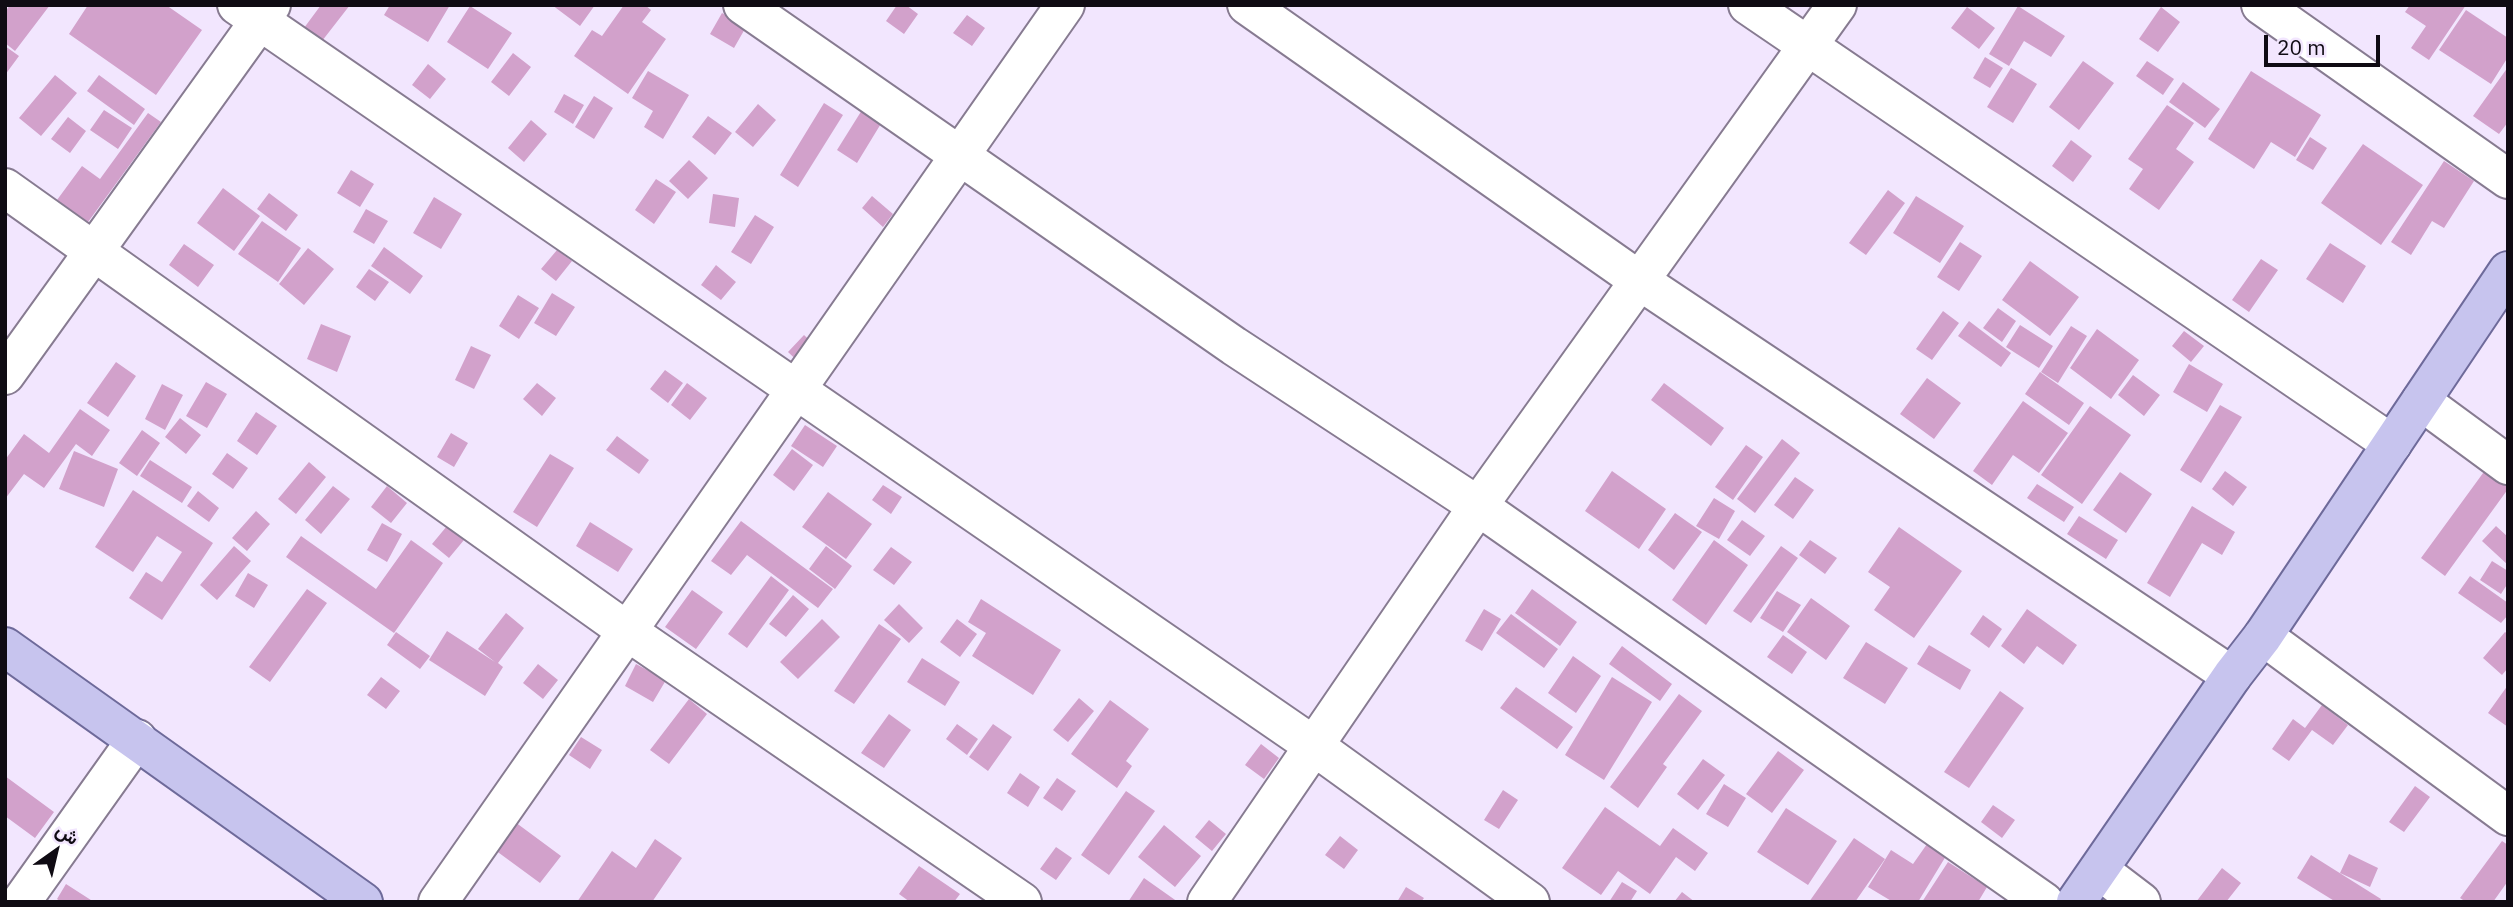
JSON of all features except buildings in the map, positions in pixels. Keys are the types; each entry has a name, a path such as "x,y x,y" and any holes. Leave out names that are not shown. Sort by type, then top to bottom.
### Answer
{"main road":[{"path":"2076,902 2232,676 2263,636 2508,271"},
{"path":"5,647 363,902"}],"street":[{"path":"743,5 1234,346 1478,506 2045,902"},
{"path":"438,902 1065,5"},
{"path":"1247,5 1640,281 2232,676"},
{"path":"1748,5 2392,444"},
{"path":"1207,902 1478,506 1837,5"},
{"path":"2261,5 2508,179"},
{"path":"5,375 94,251 256,10 796,389 1314,746 1530,902"},
{"path":"5,188 627,631 1022,902"},
{"path":"2421,401 2508,465"},
{"path":"2263,636 2508,816"},
{"path":"21,902 136,739"},
{"path":"2099,870 2141,902"}]}
